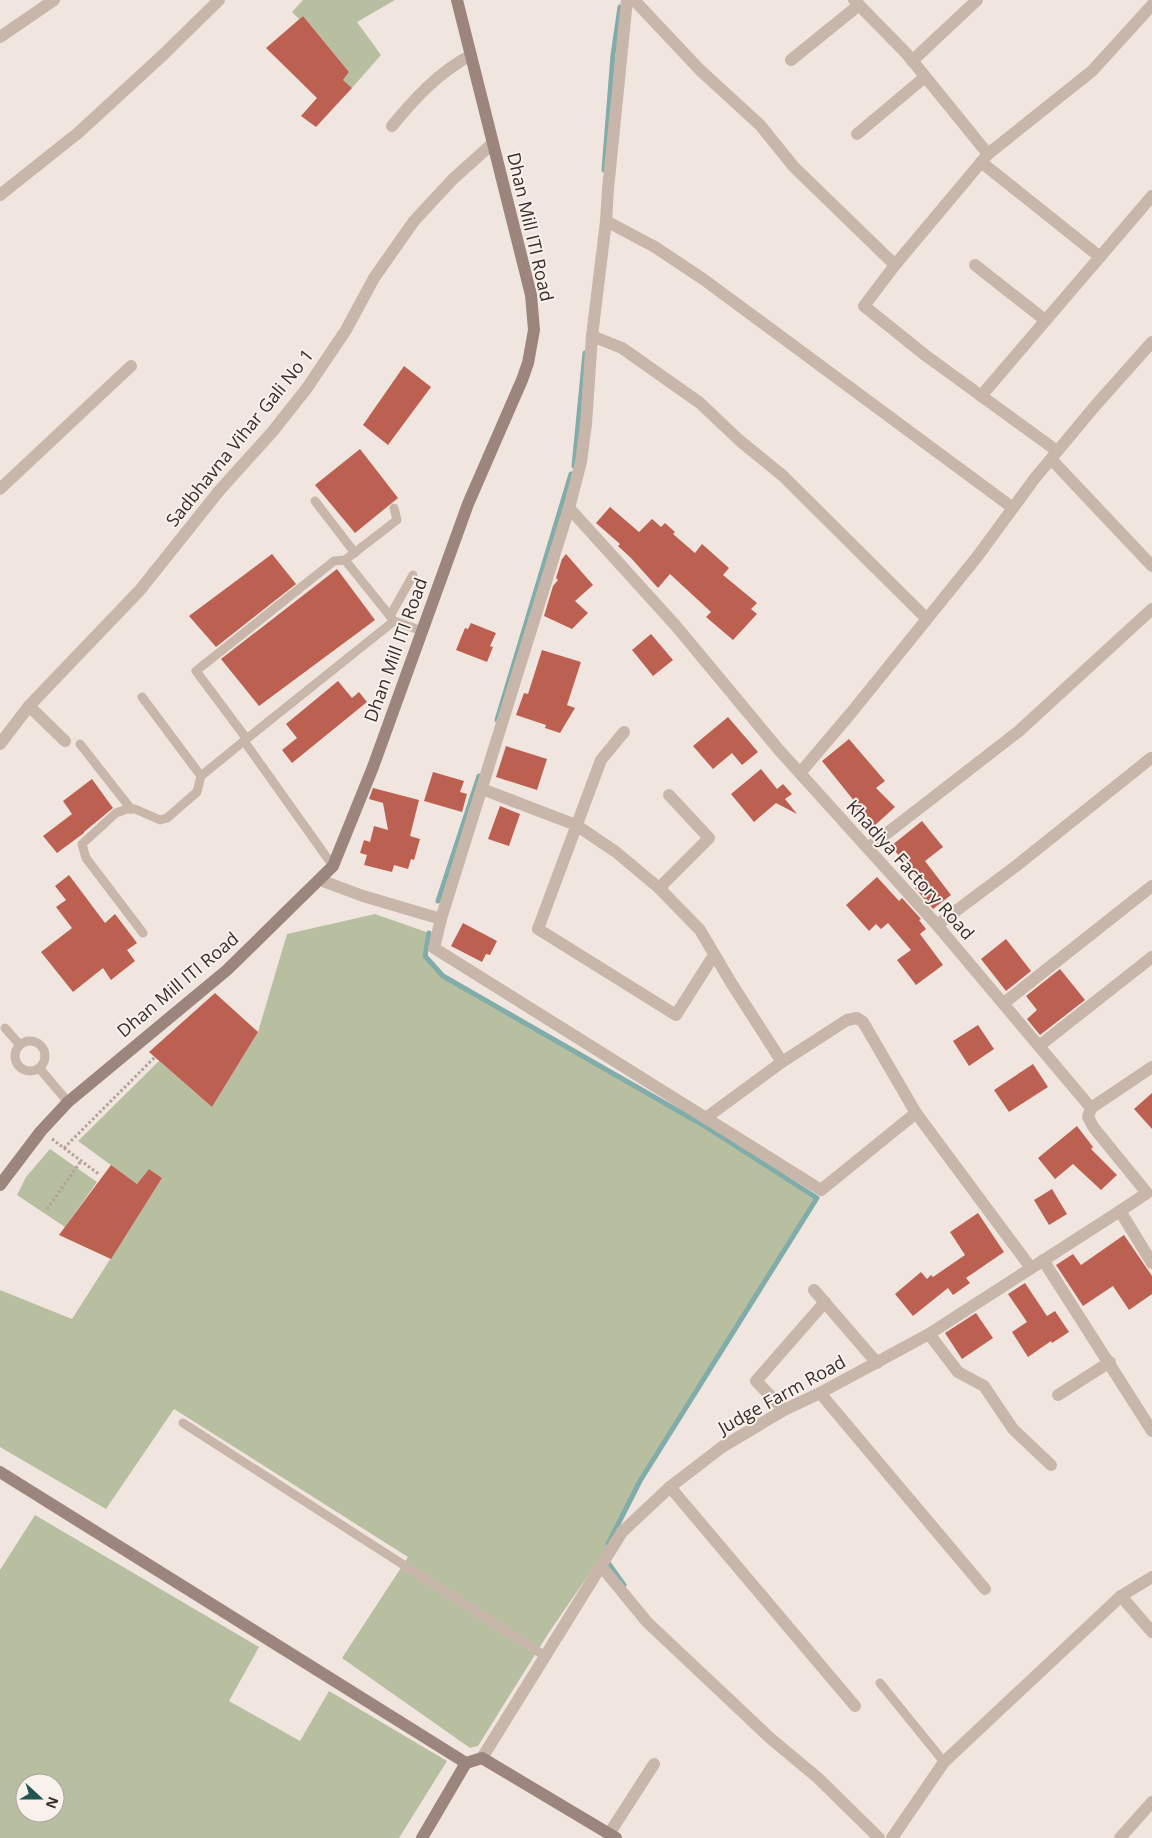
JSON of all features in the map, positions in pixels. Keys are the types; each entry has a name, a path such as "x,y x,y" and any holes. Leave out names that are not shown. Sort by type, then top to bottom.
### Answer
{"street":[{"path":"0,37 54,0"},
{"path":"0,195 78,133 164,54 219,0"},
{"name":"Dhan Mill ITI Road","path":"0,1185 41,1131 68,1102 227,970 333,866 373,767 468,504 522,380 528,363 534,330 531,295 457,0"},
{"path":"627,0 606,221 592,336 586,424 581,462 569,508 434,948 821,1190 916,1113"},
{"path":"634,0 700,70 760,125 794,167 895,265"},
{"path":"912,61 977,0"},
{"path":"791,60 857,3 912,61 984,158 1100,257"},
{"path":"1151,563 1054,455 864,306 895,265 984,158 1092,71 1152,6"},
{"path":"392,126 431,84 454,64 471,55"},
{"path":"857,134 925,77"},
{"name":"Sadbhavna Vihar Gali No 1","path":"0,744 29,706 140,590 219,491 273,431 307,388 346,330 374,278 414,221 453,179 492,144"},
{"path":"981,396 1152,196"},
{"path":"606,221 655,248 703,279 1013,508"},
{"path":"975,265 1045,320"},
{"path":"592,336 622,348 700,403 739,440 783,476 926,618"},
{"path":"800,773 977,557 1054,455 1152,342"},
{"path":"0,489 131,366"},
{"name":"Khadiya Factory Road","path":"569,508 676,626 800,773 937,925 1091,1108 1088,1117 1094,1128 1150,1192 1120,1211"},
{"path":"868,848 1019,731 1152,609"},
{"path":"29,706 65,741"},
{"path":"624,732 601,760 538,929 676,1015 714,955"},
{"path":"937,925 1016,866 1143,764 1152,759"},
{"path":"482,790 576,825 616,852 659,888 700,930 782,1062"},
{"path":"659,888 709,838 668,795"},
{"path":"320,880 363,896 442,919"},
{"path":"1004,1003 1152,886"},
{"path":"1039,1046 1152,957"},
{"path":"707,1117 782,1062 847,1020 857,1018 864,1022 916,1113 1031,1268"},
{"path":"1091,1108 1152,1066"},
{"path":"1120,1211 1152,1263"},
{"name":"Judge Farm Road","path":"482,1758 622,1532 670,1487 722,1447 784,1410 820,1393 929,1334 1120,1211"},
{"path":"1043,1260 1110,1362 1152,1431"},
{"path":"814,1290 877,1363"},
{"path":"784,1410 756,1381 825,1302"},
{"path":"929,1334 958,1372 984,1386 1013,1429 1051,1466"},
{"path":"1058,1395 1110,1362"},
{"path":"820,1393 985,1589"},
{"path":"0,1472 466,1763"},
{"path":"670,1487 855,1706"},
{"path":"601,1566 647,1622 770,1738 818,1778 878,1838"},
{"path":"892,1838 944,1762 1121,1596 1152,1577"},
{"path":"1121,1596 1152,1632"},
{"path":"422,1838 466,1763 482,1758 612,1836 654,1764"},
{"path":"1120,1838 1152,1802"}],"lane":[{"path":"315,501 354,553"},
{"path":"333,866 196,671 334,561 345,560 397,520 394,508"},
{"path":"345,560 392,619 422,631"},
{"path":"143,934 86,858 82,844 116,813 127,809 160,820 167,818 197,792 201,776 392,619 413,575"},
{"path":"142,697 201,776"},
{"path":"80,744 131,809"},
{"path":"4,1028 20,1045"},
{"path":"29,1041 39,1043 42,1046 45,1051 45,1060 40,1069 30,1072 25,1071 17,1064 15,1054 20,1045 29,1041"},
{"path":"40,1069 68,1102"},
{"path":"184,1423 545,1656"},
{"path":"880,1683 944,1762"}],"path":[{"path":"64,1148 155,1057"},
{"path":"41,1131 100,1174"},
{"path":"46,1210 81,1161"}],"green space":[{"path":"303,0 395,0 357,22 381,55 352,88 343,80 349,72 303,16 299,19 292,12"},
{"path":"375,914 429,933 425,956 443,976 703,1125 817,1198 640,1481 602,1555 548,1634 478,1746 470,1748 342,1658 408,1557 174,1409 106,1509 0,1447 0,1290 72,1319 162,1178 149,1169 137,1184 78,1141 159,1061 212,1107 258,1032 287,934"},
{"path":"50,1149 97,1182 65,1227 17,1195 26,1177"},
{"path":"35,1515 259,1647 229,1701 300,1741 329,1691 447,1761 399,1838 0,1838 0,1570"}],"building":[{"path":"303,16 349,72 343,80 352,88 316,127 301,116 317,98 266,48"},
{"path":"404,366 431,387 388,445 363,425"},
{"path":"360,449 398,498 355,533 315,485"},
{"path":"610,507 639,532 652,519 661,527 665,523 675,532 673,534 695,553 702,544 729,568 723,575 757,603 751,609 757,614 733,640 706,617 711,612 670,574 658,588 618,546 620,544 596,523"},
{"path":"272,554 296,584 216,647 189,616"},
{"path":"566,554 593,585 575,601 588,613 572,629 544,616 553,586 558,580 556,578 562,559"},
{"path":"337,569 375,620 259,706 221,659"},
{"path":"471,623 496,633 490,646 493,647 487,662 456,650 465,628 468,629"},
{"path":"651,634 673,660 653,676 632,650"},
{"path":"542,650 581,662 567,705 575,708 560,733 545,728 546,725 516,715 524,693 528,694"},
{"path":"338,681 352,698 359,692 367,702 292,763 282,750 297,738 286,724"},
{"path":"728,717 758,752 742,765 732,753 713,769 693,746"},
{"path":"849,739 885,781 876,788 895,807 873,827 856,810 859,807 822,761"},
{"path":"506,746 547,759 537,790 496,777"},
{"path":"761,769 777,789 783,784 792,794 785,799 797,814 776,803 754,822 731,794"},
{"path":"433,772 464,781 460,792 467,794 462,812 424,801"},
{"path":"92,779 113,808 57,853 43,836 72,814 63,801"},
{"path":"373,788 419,800 410,836 420,839 414,860 411,859 408,869 394,865 392,872 364,865 367,855 360,853 364,840 370,842 374,826 388,830 383,803 369,799"},
{"path":"500,806 520,814 509,846 488,839"},
{"path":"922,821 943,847 925,861 951,895 933,909 915,888 918,885 914,879 917,878 891,846"},
{"path":"69,875 105,923 115,914 137,943 127,950 135,961 111,980 103,968 73,992 41,952 72,928 56,907 66,900 55,886"},
{"path":"877,877 899,901 902,898 921,919 919,920 926,929 920,934 943,965 916,985 897,960 911,950 888,923 881,929 876,924 869,931 846,905"},
{"path":"463,923 497,941 490,955 486,954 482,962 451,946"},
{"path":"1006,939 1031,971 1006,991 981,959"},
{"path":"1060,969 1085,1000 1040,1035 1027,1019 1037,1010 1026,996"},
{"path":"215,993 258,1032 212,1107 149,1052"},
{"path":"978,1025 994,1049 969,1066 953,1041"},
{"path":"1033,1064 1048,1087 1009,1112 994,1090"},
{"path":"1152,1093 1152,1129 1134,1109"},
{"path":"1077,1126 1093,1147 1091,1149 1117,1175 1101,1190 1073,1164 1055,1179 1038,1158"},
{"path":"111,1165 137,1184 149,1169 162,1178 111,1259 59,1235"},
{"path":"1052,1189 1067,1214 1049,1225 1034,1200"},
{"path":"978,1213 1004,1252 966,1278 970,1283 953,1295 948,1288 913,1316 895,1294 921,1272 927,1279 931,1275 933,1277 965,1255 950,1232"},
{"path":"1124,1235 1152,1276 1152,1294 1129,1310 1113,1286 1083,1306 1056,1265 1073,1254 1081,1265"},
{"path":"1025,1283 1047,1316 1055,1311 1069,1332 1052,1343 1051,1341 1028,1357 1012,1332 1027,1322 1008,1294"},
{"path":"976,1313 993,1338 962,1359 945,1333"}],"waterway":[{"path":"604,170 613,55 620,7"},
{"path":"574,466 585,353"},
{"path":"497,720 571,474"},
{"path":"438,901 479,776"},
{"path":"429,933 425,956 443,976 703,1125 817,1198 640,1481 608,1544"},
{"path":"609,1564 624,1585"}]}
